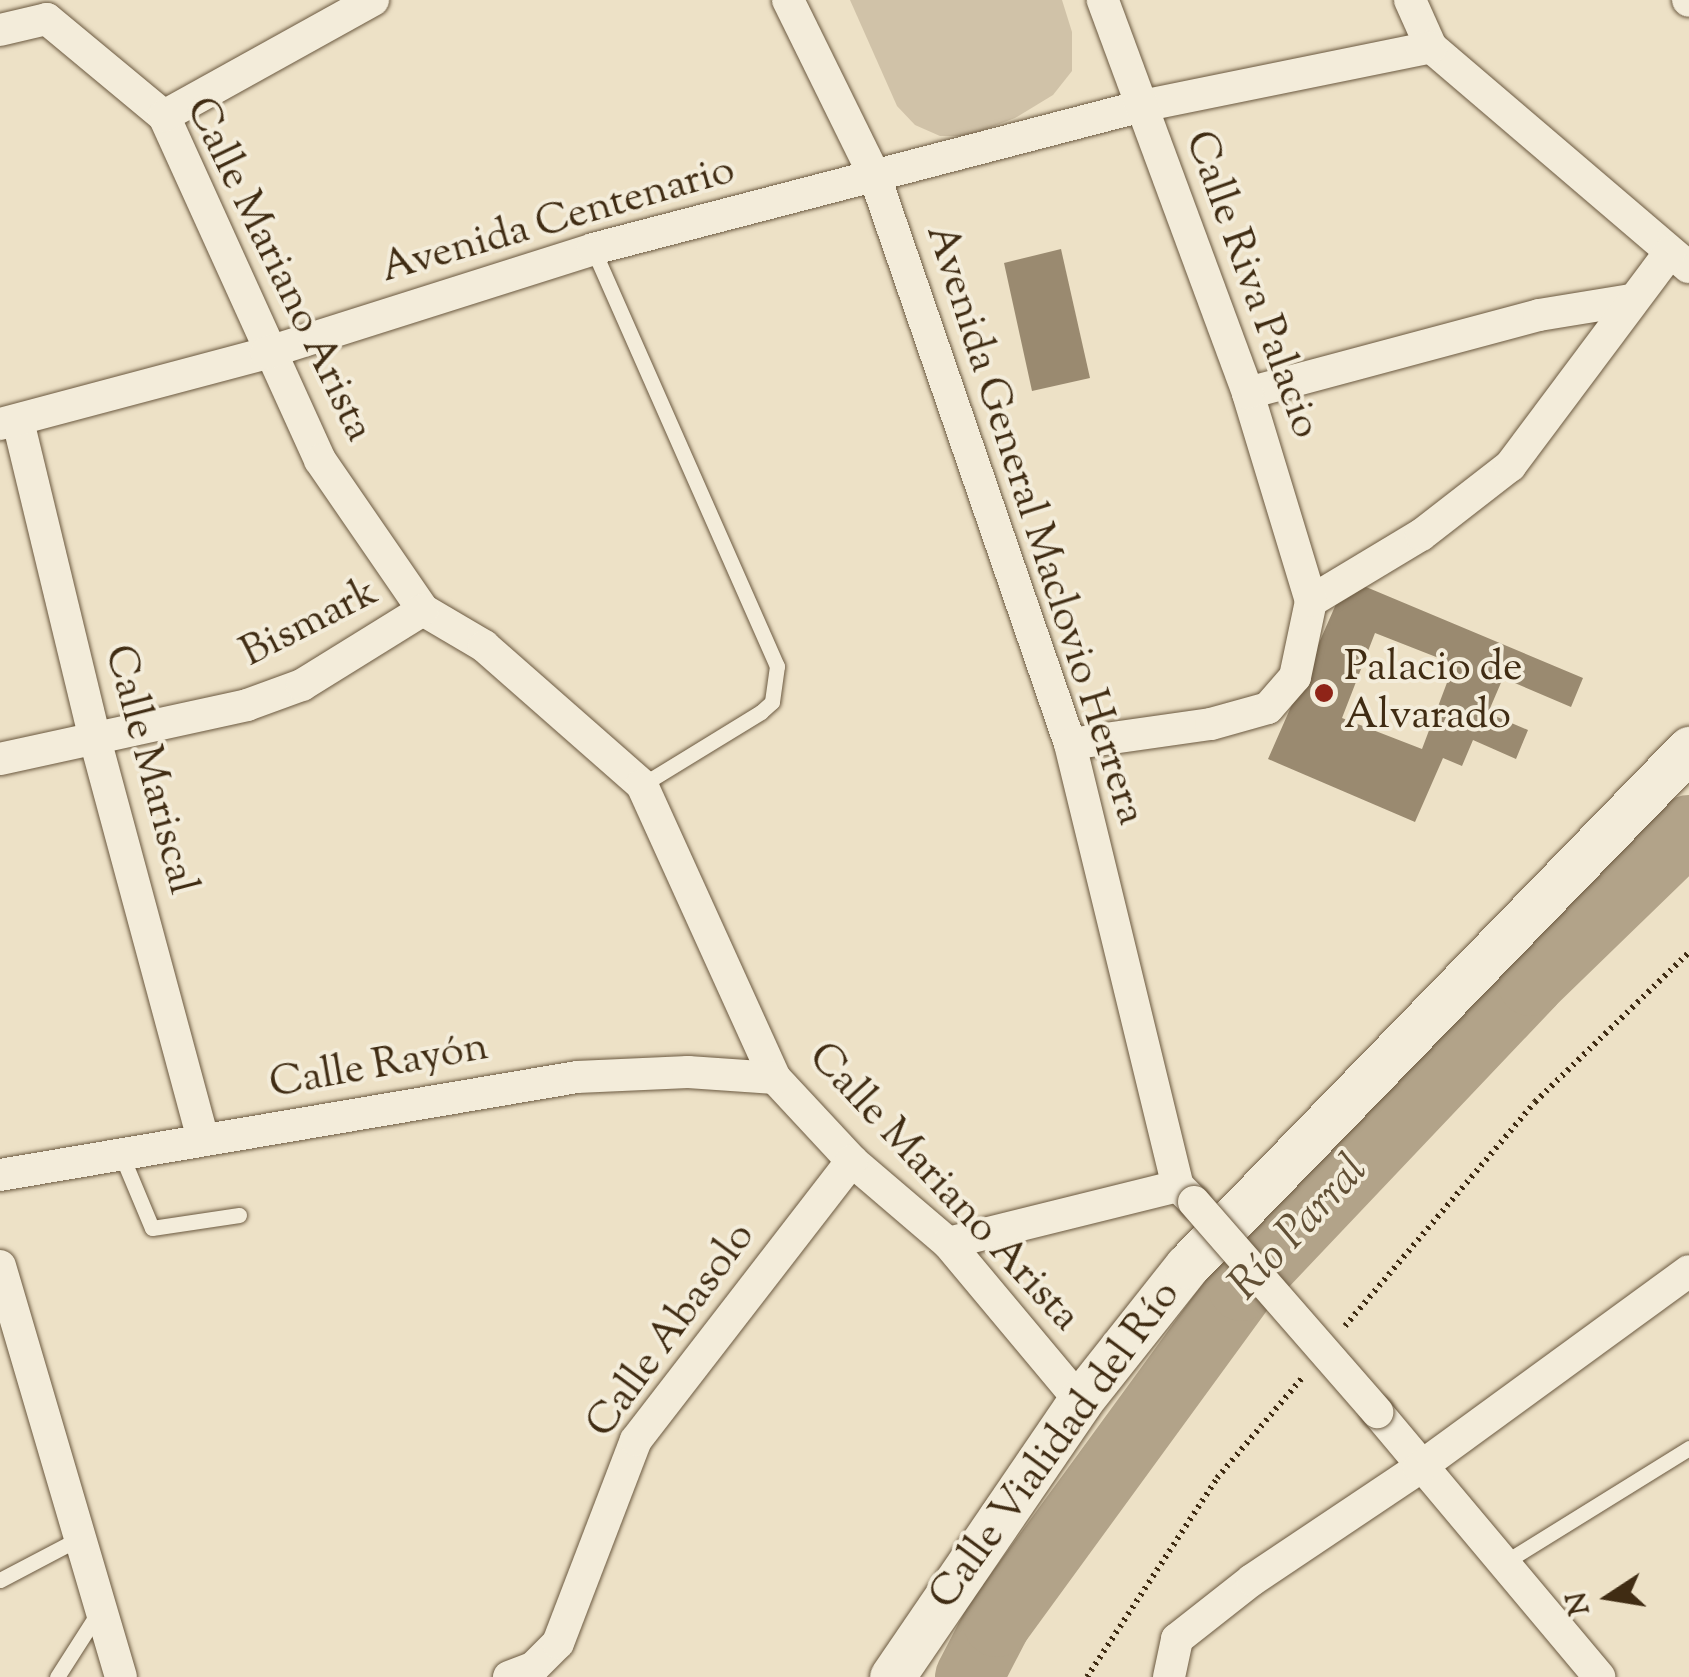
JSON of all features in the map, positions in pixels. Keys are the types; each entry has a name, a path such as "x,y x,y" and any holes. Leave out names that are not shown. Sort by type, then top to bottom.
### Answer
{"main road":[{"name":"Calle Vialidad del Río","path":"892,1677 1080,1401 1188,1266 1689,749"}],"street":[{"path":"164,116 372,0"},
{"name":"Avenida General Maclovio Herrera","path":"788,0 875,177 1070,744 1186,1194"},
{"name":"Calle Riva Palacio","path":"1103,0 1248,393 1311,601"},
{"path":"1070,744 1211,724 1268,708 1295,676 1311,601 1421,535 1510,466 1548,422 1630,300 1679,260 1431,47 1410,0"},
{"path":"0,30 49,9"},
{"name":"Calle Mariano Arista","path":"49,9 164,116 266,352 320,460 423,610 484,646 642,785 776,1078 852,1161 948,1243 1080,1401"},
{"name":"Avenida Centenario","path":"9,423 266,352 593,249 1142,106 1431,47"},
{"path":"1248,393 1539,315 1630,300"},
{"name":"Calle Mariscal","path":"9,423 203,1140"},
{"name":"Bismark","path":"0,759 302,686 423,610"},
{"name":"Calle Rayón","path":"0,1175 577,1078 688,1072 776,1078"},
{"name":"Calle Abasolo","path":"520,1672 558,1643 636,1440 852,1161"},
{"path":"948,1243 1186,1194 1599,1677"},
{"path":"0,1266 121,1677"},
{"path":"1168,1670 1177,1640 1252,1580 1419,1468 1689,1271"}],"lane":[{"path":"593,249 777,666 772,702 761,712 642,785"},
{"path":"122,1154 152,1228 239,1214"},
{"path":"1502,1564 1689,1448"},
{"path":"0,1580 80,1538"},
{"path":"57,1677 101,1608"}],"path":[{"path":"1331,1343 1535,1102 1689,952"},
{"path":"1087,1677 1217,1478 1306,1373"}],"shaded area":[{"path":"850,0 1062,0 1072,32 1072,71 1053,95 1015,118 968,136 940,136 915,125 897,106"}],"building":[{"path":"1061,249 1090,378 1032,391 1004,263"},
{"name":"Palacio de Alvarado","path":"1347,579 1583,678 1571,707 1503,678 1488,713 1528,730 1516,759 1473,740 1462,766 1443,758 1415,822 1268,759","holes":["1375,633 1454,664 1422,749 1342,718"]}],"waterway":[{"name":"Río Parral","path":"969,1677 997,1623 1242,1287 1531,982 1689,829"}],"place":[{"name":"Palacio de Alvarado","path":"1324,693"}]}
